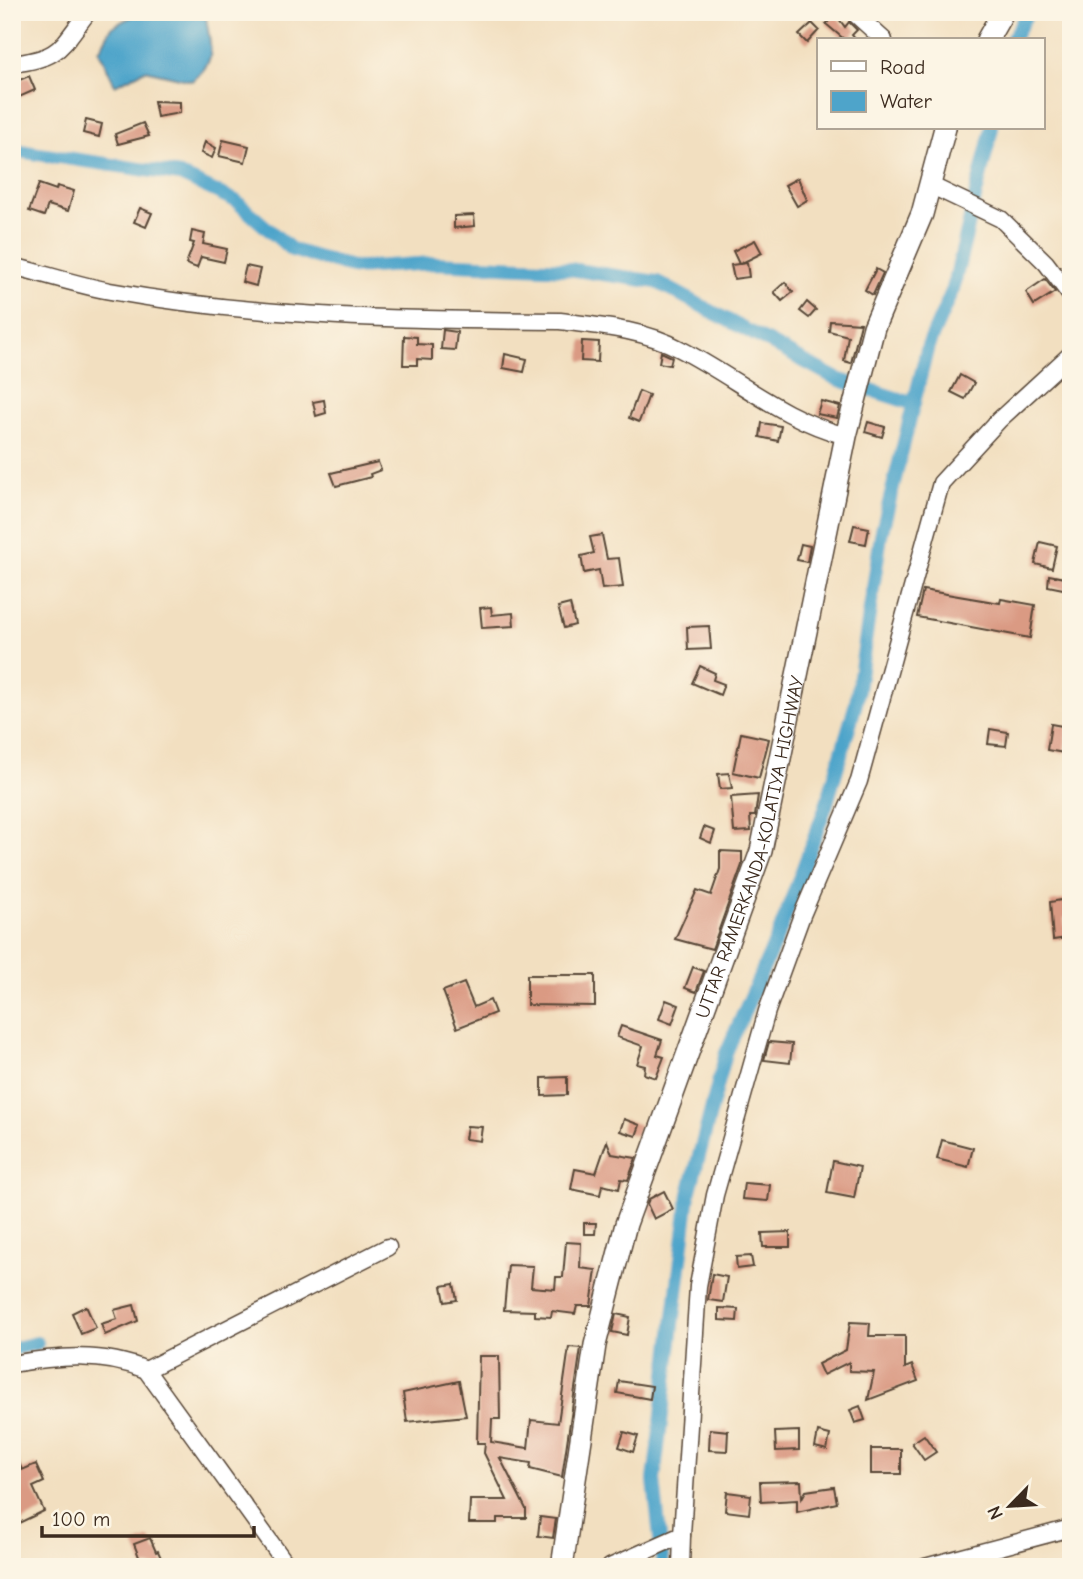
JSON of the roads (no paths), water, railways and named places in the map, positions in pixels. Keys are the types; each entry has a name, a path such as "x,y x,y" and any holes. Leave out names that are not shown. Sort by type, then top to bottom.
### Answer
{"street":[{"path":"12,64 44,60 57,51 88,12"},
{"path":"853,12 882,38"},
{"path":"988,38 1003,12"},
{"name":"UTTAR RAMERKANDA-KOLATIYA HIGHWAY","path":"562,1567 598,1331 626,1224 761,851 848,430 874,327 922,214 944,130"},
{"path":"930,185 1001,219 1046,263 1071,296"},
{"path":"12,266 108,291 268,313 338,318 560,321 595,325 643,335 679,348 750,389 774,408 814,427 848,430"},
{"path":"681,1567 678,1537 698,1286 715,1195 767,1011 802,915 859,781 941,483 999,420 1071,354"},
{"path":"146,1370 388,1247"},
{"path":"12,1364 59,1355 131,1363 146,1370 284,1561 292,1567"},
{"path":"925,1567 1071,1528"},
{"path":"610,1567 678,1537"}],"water":[{"path":"140,12 194,12 206,17 211,52 206,66 192,81 145,70 115,85 99,51 112,27"}],"waterway":[{"path":"1013,38 1028,12"},
{"path":"663,1567 654,1480 689,1194 726,1053 779,933 826,806 856,703 881,535 928,346 953,289 992,130"},
{"path":"12,150 180,175 236,201 292,250 355,268 434,263 569,269 657,282 837,379 914,404"},
{"path":"12,1349 37,1343"}]}
